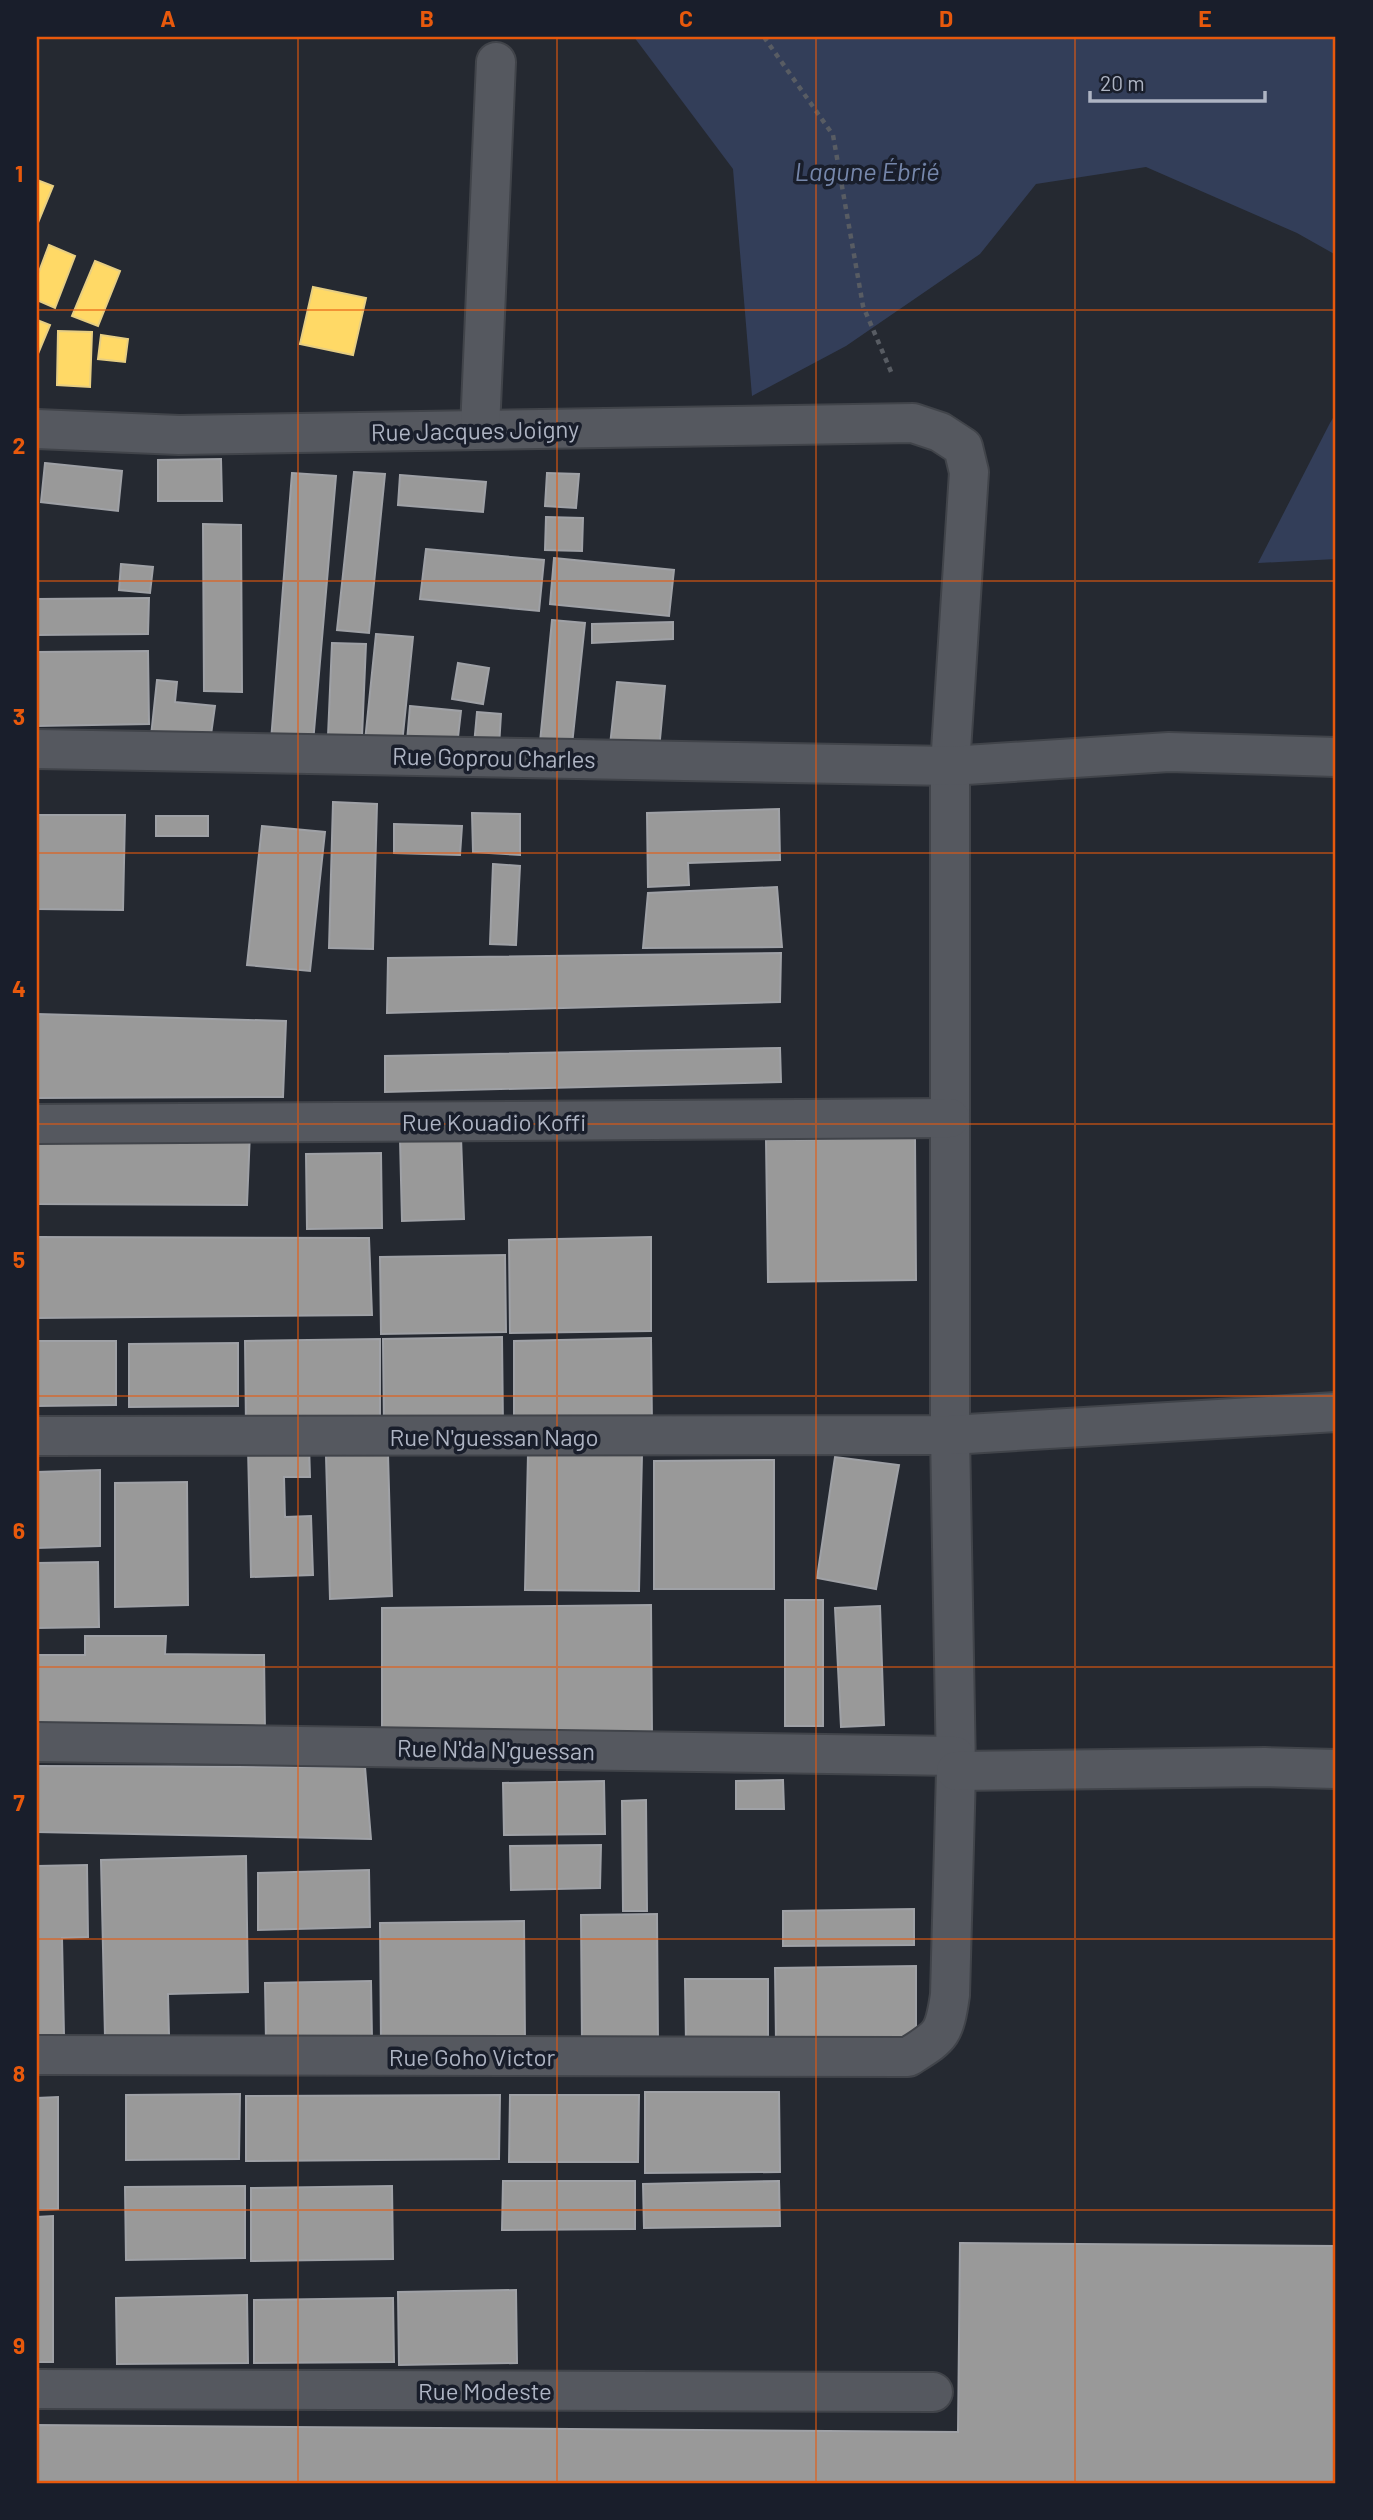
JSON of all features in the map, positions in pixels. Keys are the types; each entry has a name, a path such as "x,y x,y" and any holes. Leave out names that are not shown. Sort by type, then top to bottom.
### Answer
{"street":[{"path":"480,429 496,62"},
{"name":"Rue Jacques Joigny","path":"37,429 179,435 913,423"},
{"path":"913,423 940,432 963,447 969,472 950,766 950,1436 956,1763"},
{"name":"Rue Goprou Charles","path":"37,749 950,766 1169,752 1336,757"},
{"name":"Rue Kouadio Koffi","path":"37,1125 950,1118"},
{"name":"Rue N'guessan Nago","path":"37,1436 950,1436 1336,1412"},
{"name":"Rue N'da N'guessan","path":"37,1742 1336,1769"},
{"name":"Rue Goho Victor","path":"37,2055 908,2057 938,2038 947,2018 950,1995 956,1763"},
{"name":"Rue Modeste","path":"37,2389 933,2392"}],"path":[{"path":"764,37 833,135 863,306 913,423"}],"water":[{"name":"Lagune Ébrié","path":"634,37 1336,37 1336,255 1297,233 1146,167 1036,184 980,254 846,346 752,396 733,169"},
{"path":"1336,413 1336,559 1258,563 1330,423"}],"building: Logements":[{"path":"37,180 53,186 37,225"},
{"path":"49,245 75,256 55,308 37,300 37,277"},
{"path":"95,261 120,271 98,326 72,316"},
{"path":"313,287 366,298 353,355 300,344"},
{"path":"37,320 50,325 37,356"},
{"path":"58,331 92,332 90,387 57,385"},
{"path":"101,335 128,339 125,362 98,359"}],"building: Industrie":[{"path":"221,459 222,501 158,501 158,460"},
{"path":"45,463 122,471 118,511 41,502"},
{"path":"354,472 385,474 369,633 337,630"},
{"path":"292,473 336,476 313,743 271,741"},
{"path":"547,473 579,474 576,508 545,506"},
{"path":"400,475 486,482 483,512 398,505"},
{"path":"546,517 583,518 582,551 545,550"},
{"path":"203,524 241,525 242,692 204,691"},
{"path":"426,549 544,560 539,611 420,599"},
{"path":"554,558 674,570 669,616 550,604"},
{"path":"121,564 153,567 150,593 119,590"},
{"path":"149,598 148,634 37,635 37,599"},
{"path":"552,620 585,623 572,745 540,742"},
{"path":"673,622 673,639 592,643 592,624"},
{"path":"376,634 413,637 402,744 365,741"},
{"path":"332,643 366,644 362,737 328,736"},
{"path":"148,651 149,724 37,726 37,652"},
{"path":"458,663 489,668 483,704 452,699"},
{"path":"157,680 177,682 175,702 215,706 210,742 151,736"},
{"path":"617,682 665,686 659,750 610,745"},
{"path":"410,706 461,711 457,746 407,741"},
{"path":"477,712 501,714 499,747 474,745"},
{"path":"333,802 377,804 373,949 329,948"},
{"path":"779,809 780,860 688,863 689,885 648,887 647,813"},
{"path":"472,813 520,814 520,855 473,852"},
{"path":"37,815 125,815 123,910 37,909"},
{"path":"156,816 208,816 208,836 156,836"},
{"path":"394,824 462,826 460,855 394,853"},
{"path":"262,826 325,832 310,971 247,965"},
{"path":"493,864 520,866 516,945 490,944"},
{"path":"777,887 782,947 643,948 648,893"},
{"path":"781,953 780,1002 387,1013 388,958"},
{"path":"37,1014 286,1021 283,1097 37,1098"},
{"path":"780,1048 781,1082 385,1092 385,1056"},
{"path":"250,1132 247,1205 37,1204 37,1138"},
{"path":"461,1137 464,1219 402,1221 400,1139"},
{"path":"915,1138 916,1280 768,1282 766,1140"},
{"path":"381,1153 382,1228 307,1229 306,1154"},
{"path":"37,1237 369,1238 372,1315 37,1318"},
{"path":"651,1237 651,1331 510,1333 509,1240"},
{"path":"505,1255 506,1332 381,1334 380,1257"},
{"path":"502,1337 503,1427 384,1428 383,1339"},
{"path":"651,1338 652,1426 514,1428 514,1341"},
{"path":"380,1339 380,1425 246,1428 245,1341"},
{"path":"37,1341 116,1341 116,1405 37,1406"},
{"path":"238,1343 238,1406 129,1407 129,1344"},
{"path":"309,1445 310,1477 284,1477 285,1517 311,1516 313,1575 251,1577 248,1448"},
{"path":"388,1454 392,1596 330,1599 326,1456"},
{"path":"528,1454 642,1454 639,1591 525,1590"},
{"path":"835,1457 899,1465 876,1589 817,1578"},
{"path":"774,1460 774,1589 654,1589 654,1461"},
{"path":"100,1470 100,1546 37,1548 37,1472"},
{"path":"187,1482 188,1605 115,1607 115,1483"},
{"path":"98,1562 99,1627 37,1628 37,1563"},
{"path":"785,1600 823,1600 823,1726 785,1726"},
{"path":"651,1605 652,1736 382,1740 382,1608"},
{"path":"880,1606 884,1725 841,1727 835,1608"},
{"path":"85,1636 166,1636 165,1654 264,1655 265,1731 37,1729 37,1655 85,1655"},
{"path":"37,1766 365,1767 371,1839 37,1832"},
{"path":"783,1780 784,1809 736,1809 736,1781"},
{"path":"604,1781 605,1834 504,1835 503,1783"},
{"path":"646,1800 647,1911 623,1911 622,1801"},
{"path":"601,1845 600,1888 511,1890 510,1846"},
{"path":"246,1856 248,1992 168,1994 169,2035 105,2037 101,1860"},
{"path":"87,1865 88,1937 62,1938 64,2035 37,2036 37,1866"},
{"path":"369,1870 370,1927 258,1930 258,1873"},
{"path":"914,1909 914,1945 783,1946 783,1911"},
{"path":"657,1914 658,2043 582,2044 581,1915"},
{"path":"524,1921 525,2042 381,2044 380,1923"},
{"path":"916,1966 916,2040 776,2042 775,1968"},
{"path":"685,1979 768,1979 768,2043 686,2044"},
{"path":"371,1981 372,2039 266,2042 265,1983"},
{"path":"645,2092 779,2092 780,2172 645,2173"},
{"path":"240,2094 239,2159 126,2160 126,2095"},
{"path":"500,2095 499,2159 246,2161 246,2096"},
{"path":"510,2095 639,2095 638,2162 509,2162"},
{"path":"58,2097 58,2209 37,2210 37,2098"},
{"path":"503,2181 635,2181 635,2229 502,2230"},
{"path":"779,2181 780,2226 644,2228 643,2184"},
{"path":"245,2186 245,2258 126,2260 125,2187"},
{"path":"392,2186 393,2259 251,2261 251,2188"},
{"path":"53,2216 53,2362 37,2362 37,2217"},
{"path":"960,2243 1336,2246 1336,2483 37,2483 37,2425 958,2432"},
{"path":"516,2290 517,2363 399,2365 398,2292"},
{"path":"247,2295 248,2363 117,2364 116,2298"},
{"path":"393,2298 394,2362 254,2363 254,2300"}]}
